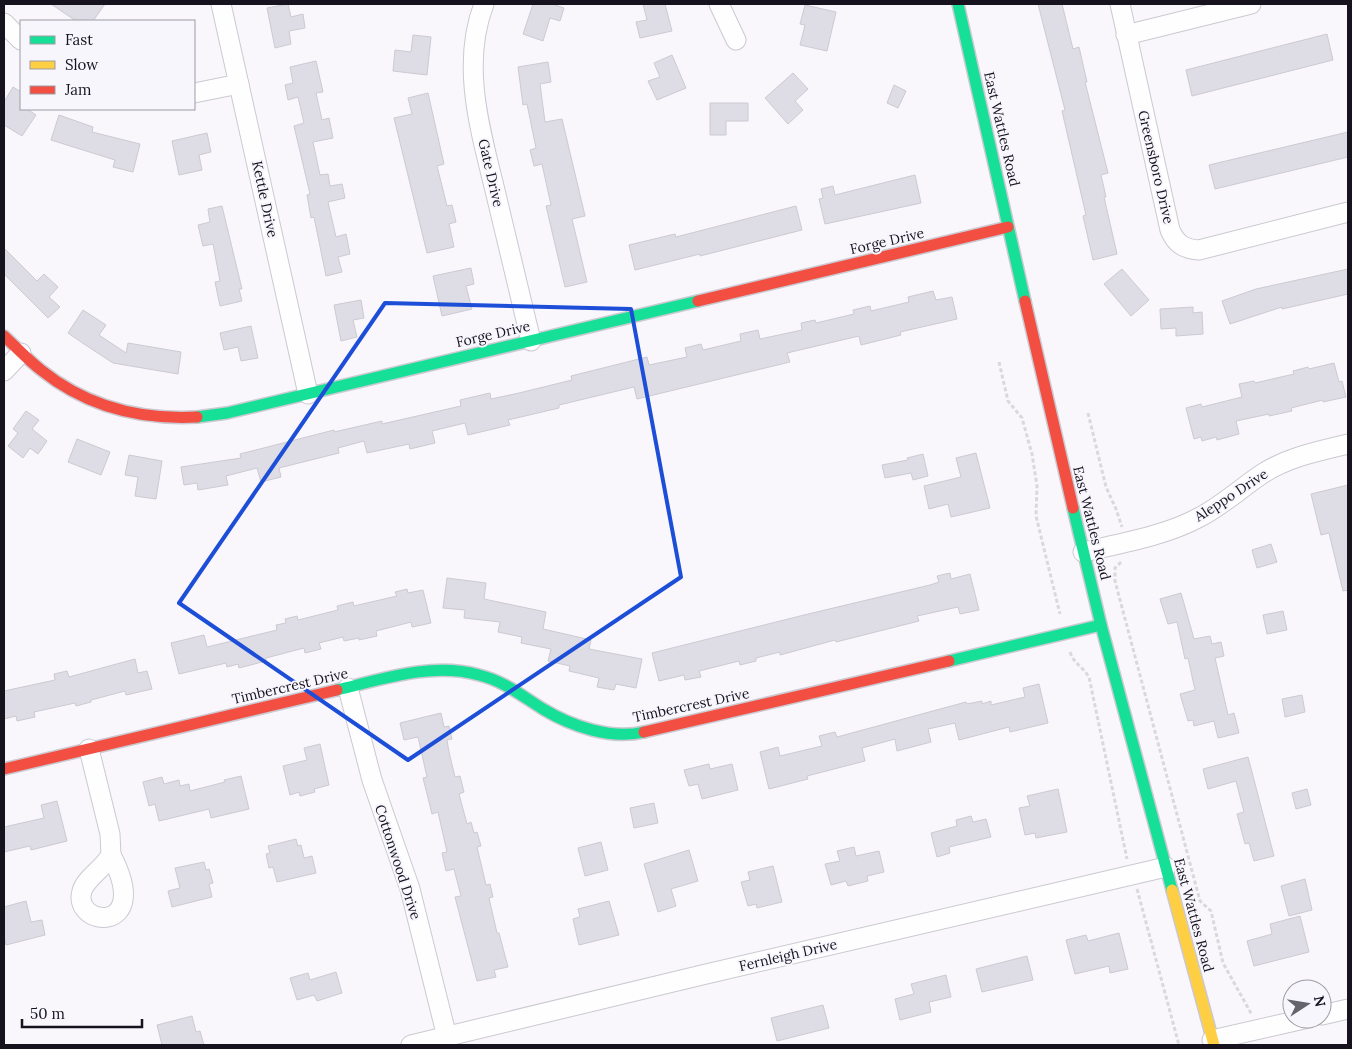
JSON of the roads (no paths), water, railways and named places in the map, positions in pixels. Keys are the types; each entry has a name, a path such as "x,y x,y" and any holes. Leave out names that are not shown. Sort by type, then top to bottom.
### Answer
{"street":[{"name":"Kettle Drive","path":"221,4 308,394"},
{"name":"Gate Drive","path":"484,4 474,42 474,86 482,133 531,341"},
{"path":"719,4 736,40"},
{"name":"East Wattles Road","path":"958,4 1101,625 1213,1043"},
{"name":"Greensboro Drive","path":"1120,4 1170,230 1180,245 1188,249 1199,250 1348,212"},
{"path":"1126,35 1251,4"},
{"path":"4,24 20,39"},
{"path":"195,93 239,84"},
{"name":"Forge Drive","path":"4,336 43,372 62,386 107,407 144,417 162,419 206,417 1008,227"},
{"path":"4,371 21,353"},
{"name":"Aleppo Drive","path":"1084,552 1183,525 1216,508 1262,474 1279,465 1305,454 1348,444"},
{"name":"Timbercrest Drive","path":"4,769 418,671 450,670 488,677 507,686 559,719 597,732 640,734 1101,625"},
{"name":"Cottonwood Drive","path":"348,688 372,780 410,889 447,1037"},
{"path":"90,749 110,834 111,855"},
{"name":"Fernleigh Drive","path":"411,1045 712,972 1166,867"},
{"path":"1332,1013 1348,1009"},
{"path":"1213,1043 1282,1025"}]}
